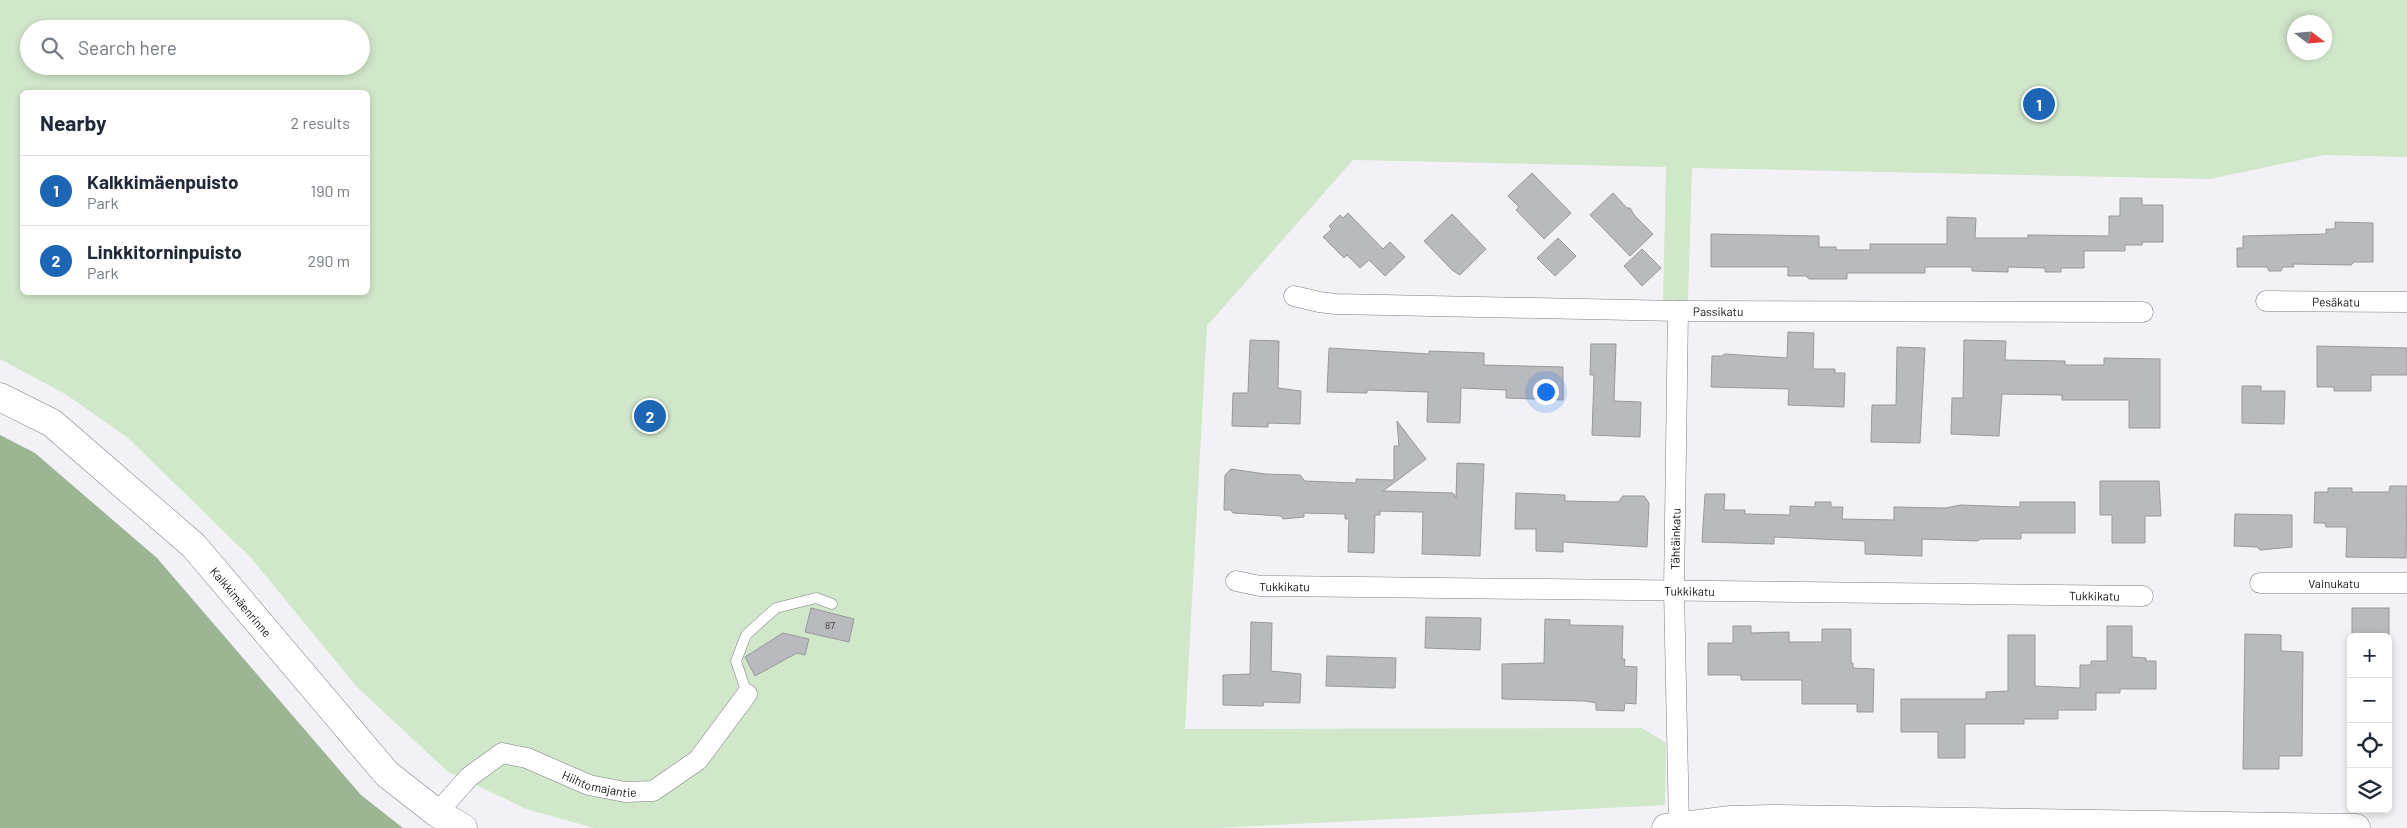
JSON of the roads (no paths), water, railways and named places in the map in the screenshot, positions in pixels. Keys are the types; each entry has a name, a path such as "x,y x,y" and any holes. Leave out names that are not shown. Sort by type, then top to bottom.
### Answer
{"street":[{"name":"Passikatu","path":"1294,296 1336,304 1678,311 2143,312"},
{"name":"Pesäkatu","path":"2266,302 2407,302"},
{"name":"Tähtäinkatu","path":"1672,827 1678,311"},
{"name":"Kalkkimäenrinne","path":"0,397 52,423 194,546 387,774 437,813 463,828"},
{"name":"Tukkikatu","path":"1236,580 1260,586 2143,596"},
{"name":"Vainukatu","path":"2260,582 2407,583"},
{"name":"Hiihtomajantie","path":"437,813 469,777 502,754 527,758 588,785 625,792 652,790 698,760 748,694"},
{"path":"1672,827 1731,820 1772,819 2356,828"}],"lane":[{"path":"748,694 736,662 746,635 776,608 816,598 832,604"}],"place":[{"name":"Kalkkimäenpuisto","path":"2039,104"},
{"name":"Linkkitorninpuisto","path":"650,416"}]}
